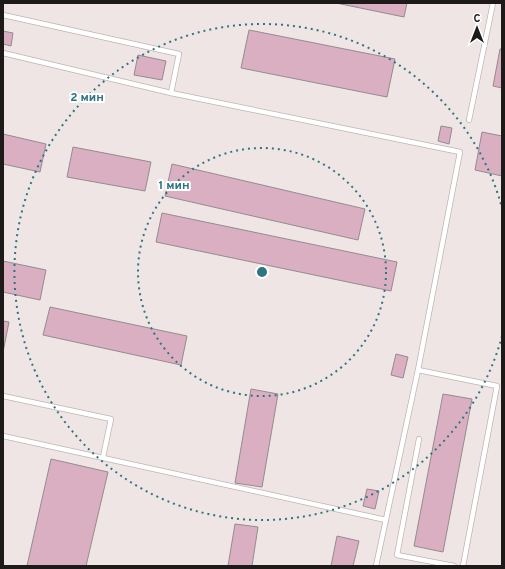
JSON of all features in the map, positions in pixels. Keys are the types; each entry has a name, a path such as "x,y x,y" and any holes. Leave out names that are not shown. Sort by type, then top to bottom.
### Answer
{"lane":[{"path":"469,120 493,3"},
{"path":"3,15 180,54 171,93"},
{"path":"3,53 171,93 460,152 418,370 376,566"},
{"path":"418,370 497,386 463,566"},
{"path":"3,396 111,419 103,458"},
{"path":"3,436 386,520"},
{"path":"419,440 397,555 454,566"}],"building":[{"path":"336,3 407,3 404,17"},
{"path":"249,30 395,59 387,97 241,68"},
{"path":"3,31 13,33 11,46 3,44"},
{"path":"500,49 502,49 502,88 493,86"},
{"path":"138,55 166,61 162,80 134,75"},
{"path":"441,126 452,128 449,144 438,141"},
{"path":"482,132 502,136 502,176 475,170"},
{"path":"3,134 46,144 40,172 3,164"},
{"path":"73,147 151,162 145,191 67,177"},
{"path":"172,164 365,209 358,240 165,196"},
{"path":"162,213 397,262 391,291 156,242"},
{"path":"3,261 46,270 40,300 3,292"},
{"path":"50,307 187,336 181,365 43,335"},
{"path":"3,321 9,322 3,352"},
{"path":"396,354 408,357 403,378 391,375"},
{"path":"251,389 278,394 262,487 235,483"},
{"path":"443,394 472,399 443,552 414,546"},
{"path":"51,459 108,472 86,566 27,566"},
{"path":"367,489 379,491 375,509 363,506"},
{"path":"235,524 258,527 252,566 228,566"},
{"path":"337,536 359,541 353,566 331,566"}]}
